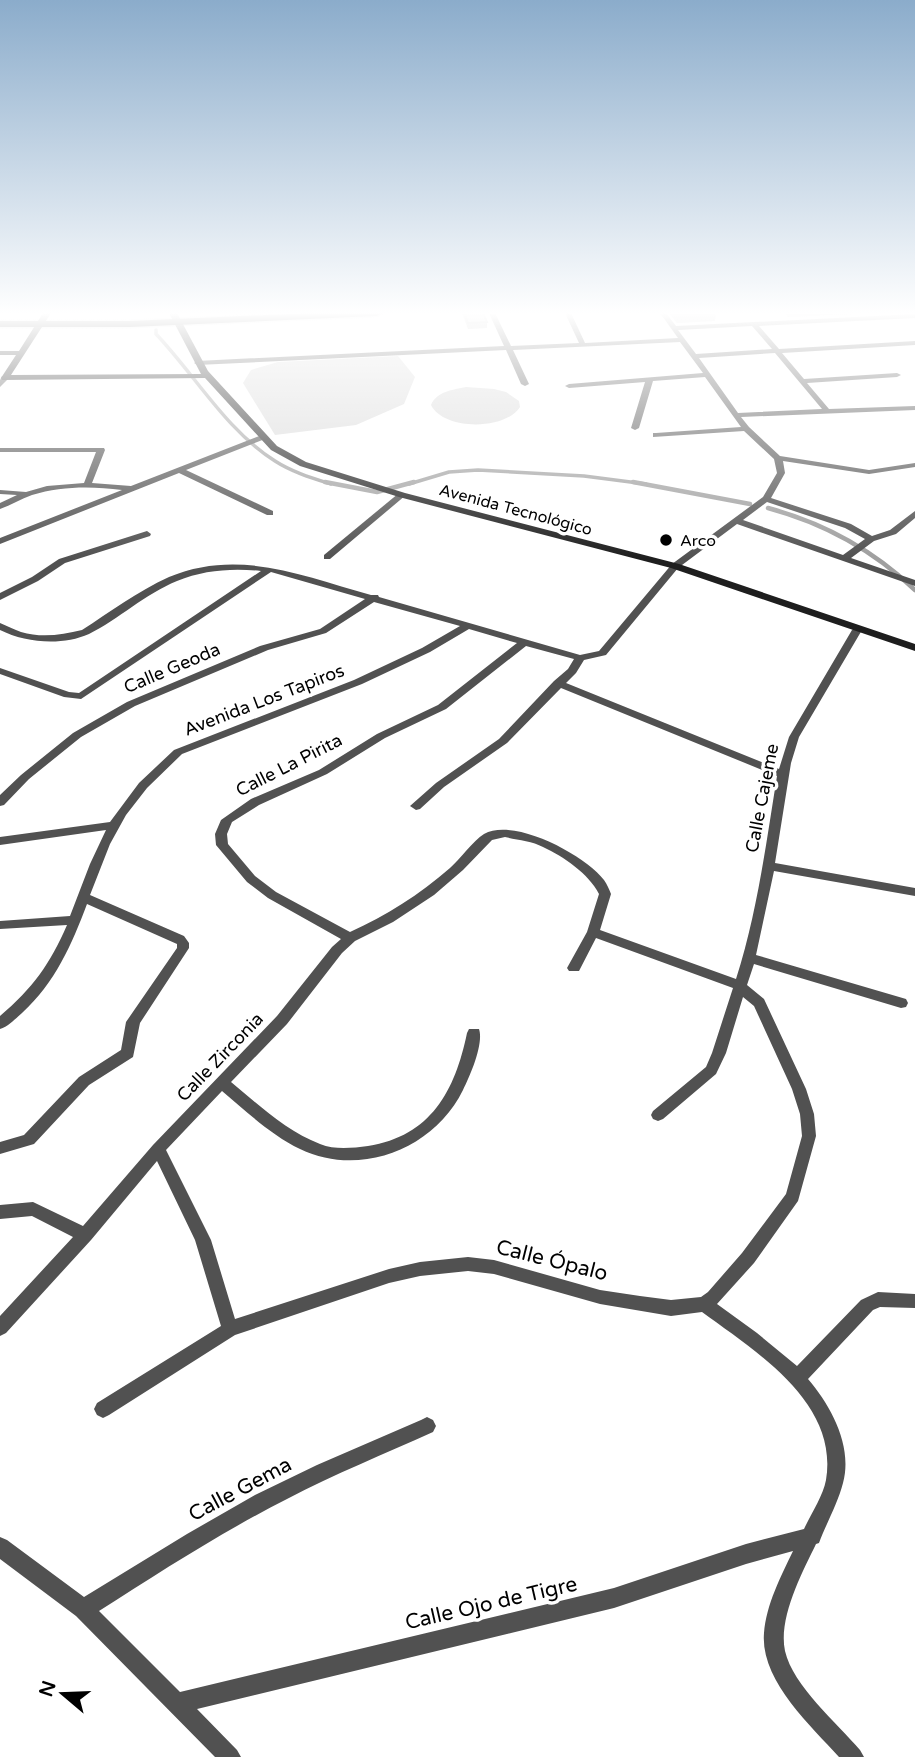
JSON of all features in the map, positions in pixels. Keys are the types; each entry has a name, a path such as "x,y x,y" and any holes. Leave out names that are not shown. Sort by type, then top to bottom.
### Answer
{"main road":[{"name":"Avenida Tecnológico","path":"225,395 282,454 303,464 402,495 676,566 915,648"}],"street":[{"path":"635,428 645,395"},
{"path":"721,395 746,429 778,458 869,472 915,465"},
{"path":"813,395 826,410"},
{"path":"736,415 915,408"},
{"path":"656,435 746,429"},
{"path":"0,541 262,436"},
{"path":"0,450 101,450 88,483"},
{"path":"0,626 15,635 57,638 85,632 146,592 208,567 230,564 270,569 375,597 580,658 603,653 676,566 766,499 781,473 778,458"},
{"path":"179,470 270,513"},
{"path":"0,492 24,493 88,483 134,488"},
{"path":"0,506 24,493"},
{"path":"327,557 402,495"},
{"path":"766,499 848,526 871,539"},
{"path":"844,558 871,539 888,534 915,513"},
{"path":"737,521 914,583"},
{"path":"0,597 62,561 146,534"},
{"path":"0,671 68,695 81,696 270,569"},
{"name":"Calle Geoda","path":"0,802 25,777 77,735 131,704 264,648 323,631 375,597"},
{"name":"Avenida Los Tapiros","path":"0,1024 42,983 76,920 114,825 153,772 177,752 358,682 426,650 469,625"},
{"name":"Calle Cajeme","path":"658,1115 711,1070 726,1035 749,958 769,866 783,775 794,737 857,630"},
{"path":"0,642 15,635"},
{"name":"Calle La Pirita","path":"350,938 272,895 251,878 222,845 221,834 227,820 255,802 323,772 381,736 442,707 523,642"},
{"path":"416,806 440,785 503,741 572,671 580,658"},
{"path":"558,683 783,775"},
{"path":"0,841 114,825"},
{"path":"488,837 505,833 546,843 585,868 599,881 605,894 593,932 574,968"},
{"name":"Calle Zirconia","path":"0,1328 85,1235 158,1149 282,1020 329,960 350,938 389,919 430,892 488,837"},
{"path":"769,866 915,892"},
{"path":"0,1148 29,1140 84,1081 128,1053 133,1022 183,948 183,943 148,923 85,898"},
{"path":"0,925 76,920"},
{"path":"593,932 740,986 759,1003 788,1061 807,1114 809,1136 793,1196 748,1258 714,1297 704,1304 797,1378 820,1406 834,1434 838,1463 828,1500 778,1614 774,1649 781,1666 805,1705 853,1757"},
{"path":"749,958 901,1003"},
{"path":"222,1083 302,1143 334,1154 374,1153 397,1148 410,1141 442,1112 458,1090 467,1070 474,1033"},
{"path":"158,1149 203,1240 230,1329"},
{"path":"0,1212 33,1209 85,1235"},
{"name":"Calle Ópalo","path":"103,1409 230,1329 389,1276 447,1265 494,1268 600,1297 640,1304 671,1308 704,1304"},
{"path":"797,1378 867,1305 878,1299 915,1301"},
{"name":"Calle Gema","path":"83,1609 263,1501 427,1426"},
{"name":"Calle Ojo de Tigre","path":"177,1703 614,1598 746,1554 812,1536"},
{"path":"0,1547 83,1609 229,1757"}],"shaded area":[{"path":"250,395 408,395 404,404 356,425 275,435"},
{"path":"510,395 519,401 520,407 513,415 502,420 461,423 448,420 438,413 431,405 437,397"}],"waterway":[{"path":"207,395 257,448 288,468 325,482"},
{"path":"409,484 449,472 478,470 584,476 638,483"},
{"path":"325,482 377,492 414,482"},
{"path":"325,482 331,484"},
{"path":"633,482 638,483"},
{"path":"638,483 646,484"},
{"path":"638,483 750,504"},
{"path":"768,508 828,530 865,550 915,590"}],"place":[{"name":"Arco","path":"666,540"}]}
